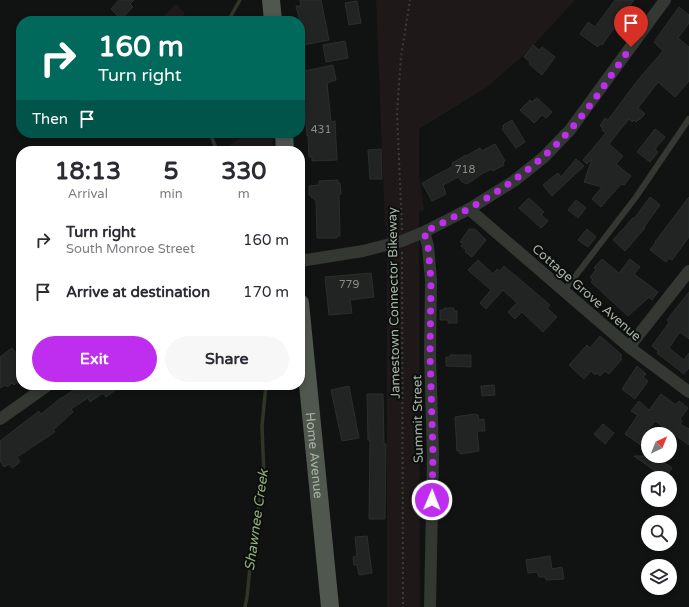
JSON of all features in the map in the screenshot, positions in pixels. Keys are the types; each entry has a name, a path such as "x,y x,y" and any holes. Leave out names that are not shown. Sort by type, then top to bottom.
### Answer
{"main road":[{"path":"271,0 273,16"},
{"name":"Home Avenue","path":"305,354 330,607"}],"street":[{"path":"305,260 363,251 402,241 424,232 469,209 514,181 559,142 581,117 665,0"},
{"name":"Cottage Grove Avenue","path":"469,209 629,347 689,392"},
{"name":"Summit Street","path":"424,232 428,246 431,280 430,354 433,454 430,607"},
{"path":"629,347 689,271"},
{"path":"0,419 41,390"}],"lane":[{"path":"564,291 636,197 689,119"}],"path":[{"name":"Jamestown Connector Bikeway","path":"403,607 402,241 397,113 401,57 410,0"}],"shaded area":[{"path":"376,0 575,0 527,52 487,87 419,129 419,176 424,210 419,212 420,607 387,607 387,226 385,226"},
{"path":"176,4 185,14 183,16 163,16"},
{"path":"240,138 273,138 273,146 229,146"}],"building":[{"path":"119,0 134,0 130,4 133,7 124,16 118,16 111,9"},
{"path":"300,0 321,0 329,40 305,45 305,16 299,16 296,6 301,6"},
{"path":"615,0 634,0 602,45 600,44 598,47 580,34 588,22 595,27"},
{"path":"357,1 361,23 349,25 345,3"},
{"path":"679,7 689,15 689,23 678,38 689,47 689,81 675,97 658,82 638,108 645,114 636,122 634,120 632,122 629,119 609,144 623,156 616,164 631,176 624,185 621,184 601,207 592,199 602,187 584,182 592,159 587,164 583,160 606,133 600,126 605,118 608,120 638,80 663,51 654,42"},
{"path":"345,41 348,58 326,62 323,45"},
{"path":"533,45 539,50 542,47 555,57 542,75 529,64 530,62 524,57"},
{"path":"333,65 336,80 327,83 331,122 335,121 337,160 312,161 312,157 309,157 305,111 305,71"},
{"path":"537,98 552,112 546,118 542,115 534,123 520,110 530,100 532,102"},
{"path":"512,120 525,142 516,148 502,129 504,127 502,126"},
{"path":"655,129 665,137 655,149 658,152 650,162 637,152"},
{"path":"495,144 505,161 503,162 504,165 493,171 492,169 483,173 467,184 462,182 458,177 443,185 446,194 432,201 422,183 453,166 452,163 466,155 480,148 482,151"},
{"path":"381,149 382,179 370,179 368,150"},
{"path":"576,159 584,166 552,196 543,185 558,173 561,177"},
{"path":"338,180 338,183 340,183 341,194 339,194 340,236 337,236 337,238 317,238 316,201 309,195 309,186 319,185 319,181"},
{"path":"650,197 660,205 644,227 645,228 625,251 613,240 633,218 634,219"},
{"path":"689,197 689,237 672,260 669,258 666,262 650,250"},
{"path":"529,198 544,212 541,215 548,221 541,228 519,208"},
{"path":"576,200 586,208 578,218 568,210"},
{"path":"469,229 475,229 486,240 472,257 465,252 466,250 461,246 463,243 460,242"},
{"path":"587,229 596,237 588,247 578,240"},
{"path":"602,259 619,273 630,259 640,267 634,274 658,292 652,300 649,297 628,316 591,282 593,280 590,277 596,270 594,268"},
{"path":"478,260 493,274 497,269 500,271 504,266 550,305 547,308 557,317 543,332 522,312 515,319 508,312 517,303 503,290 486,309 480,303 491,290 468,270"},
{"path":"371,273 374,297 350,300 352,313 329,315 325,277"},
{"path":"689,292 689,339 680,332 669,348 684,360 689,353 689,368 684,374 657,353 658,351 652,346 668,324 669,322 667,320"},
{"path":"444,308 454,308 454,311 457,311 457,323 448,323 448,320 440,320 440,310 444,310"},
{"path":"600,336 622,355 620,357 622,359 609,374 605,371 600,376 597,373 595,375 591,371 584,379 569,365 587,345 590,348"},
{"path":"12,348 16,353 16,384 14,385 12,383 7,387 5,385 0,388 0,357"},
{"path":"450,355 471,355 471,367 446,366 446,357 450,357"},
{"path":"637,366 646,374 643,377 648,381 635,399 622,389"},
{"path":"494,385 495,395 482,396 481,386"},
{"path":"349,386 359,438 342,441 331,390"},
{"path":"74,390 115,390 106,397 103,393 90,402 88,398 71,409 73,412 53,430 55,432 17,457 20,462 12,468 9,464 4,467 0,461 0,441 39,411 41,414"},
{"path":"367,394 383,394 384,444 386,444 385,519 369,519 370,440 368,440"},
{"path":"661,394 676,405 679,401 688,408 680,419 682,421 680,424 689,429 689,445 677,437 677,427 664,427 655,421 650,427 641,427 641,445 625,434 638,415 631,411 639,401 649,410"},
{"path":"474,414 478,415 479,420 484,419 485,431 477,431 479,451 460,454 460,451 457,451 455,417"},
{"path":"603,424 614,433 605,444 594,434"},
{"path":"634,456 641,456 641,461"},
{"path":"644,463 665,463 672,468 670,471 655,471"},
{"path":"367,536 372,573 359,575 357,565 354,565 353,557 357,556 355,537"},
{"path":"550,556 552,569 562,567 564,579 546,580 545,577 539,577 537,572 528,573 526,560"}],"waterway":[{"name":"Shawnee Creek","path":"231,16 240,0"},
{"name":"Shawnee Creek","path":"212,138 215,146"},
{"name":"Shawnee Creek","path":"245,607 253,538 264,478 262,426 266,390"}],"route":[{"path":"432,500 433,454 430,354 431,280 427,239 424,232 469,209 514,181 544,157 581,117 631,47"}]}
